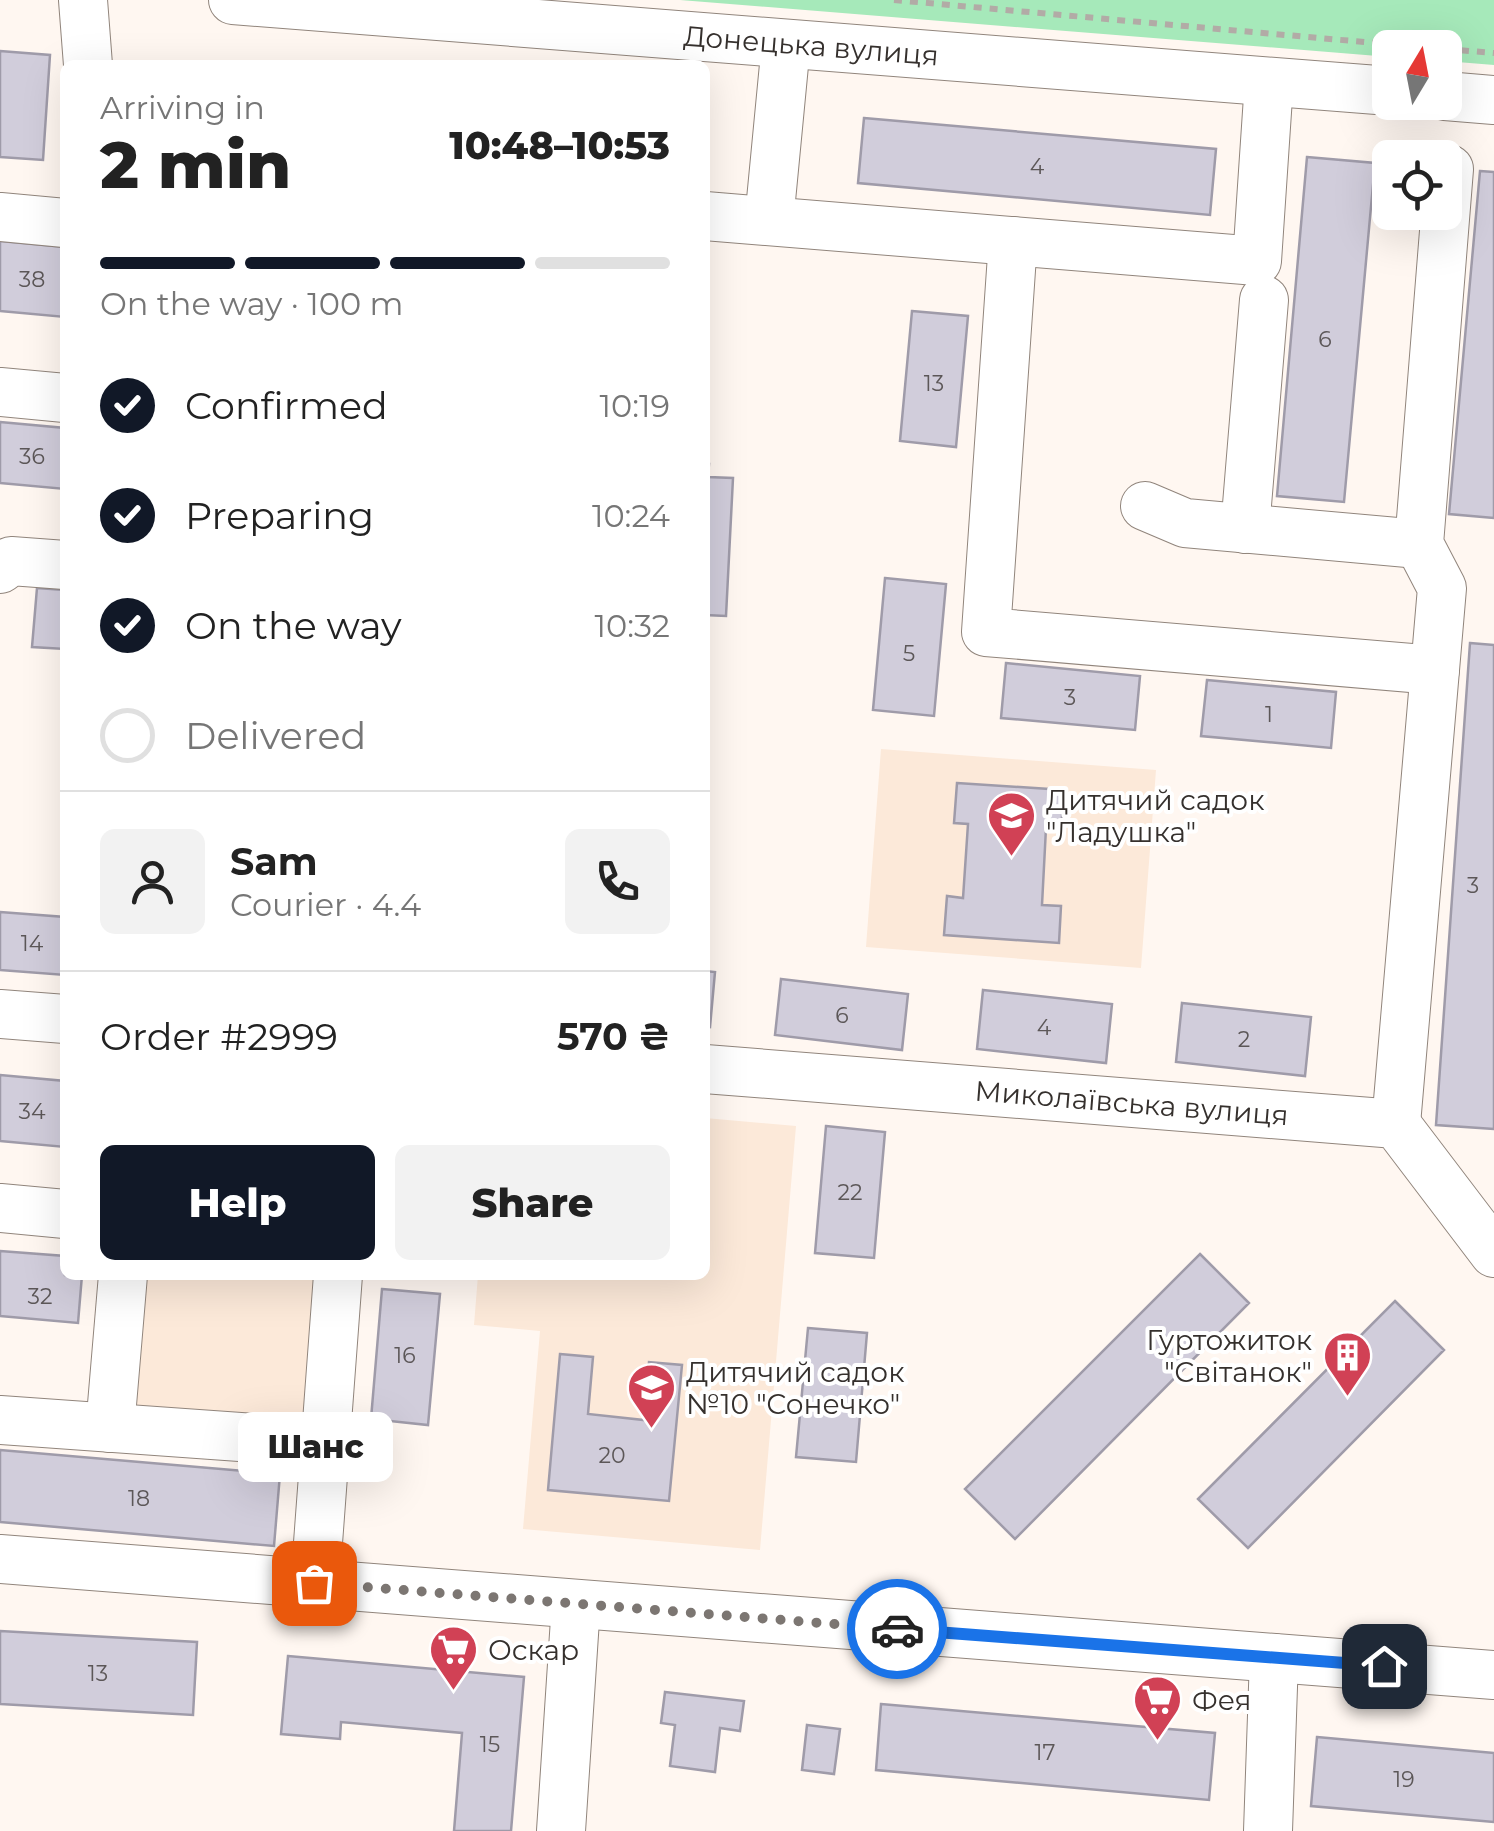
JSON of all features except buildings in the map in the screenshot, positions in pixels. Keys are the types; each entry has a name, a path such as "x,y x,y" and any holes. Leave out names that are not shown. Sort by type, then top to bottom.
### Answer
{"street":[{"path":"83,0 88,60"},
{"name":"Донецька вулиця","path":"233,0 1372,90"},
{"path":"768,221 786,44"},
{"path":"710,216 1257,260 1270,82"},
{"path":"1462,97 1494,100"},
{"path":"0,217 60,222"},
{"path":"1445,230 1420,544 1442,588 1396,1124 1494,1254"},
{"path":"1013,241 986,632 1435,670"},
{"path":"1245,529 1264,300"},
{"path":"0,392 60,398"},
{"path":"1146,506 1185,524 1420,544"},
{"path":"0,569 11,562 60,565"},
{"path":"0,1014 60,1019"},
{"name":"Миколаївська вулиця","path":"710,1069 1396,1124"},
{"path":"0,1208 60,1214"},
{"path":"110,1428 123,1280"},
{"path":"314,1583 338,1280"},
{"path":"0,1420 326,1443"},
{"path":"0,1559 1494,1675"},
{"path":"561,1831 576,1604"},
{"path":"1268,1831 1274,1658"}],"path":[{"path":"894,0 1372,43"},
{"path":"1462,50 1494,53"}],"shaded area":[{"name":"Дитячий садок \"Ладушка\"","path":"881,749 1156,770 1141,968 866,947"},
{"name":"Дитячий садок №10 \"Сонечко\"","path":"710,1118 796,1126 760,1550 523,1529 540,1331 474,1325 478,1280 710,1280"},
{"path":"135,1280 328,1280 315,1431 124,1414"}],"green space":[{"path":"680,0 1494,0 1494,65 1462,62 1462,30 1372,30 1372,56"}],"way so far":[{"path":"314,1583 897,1629"}],"place":[{"name":"Дитячий садок \"Ладушка\"","path":"1011,858"},
{"name":"Гуртожиток \"Світанок\"","path":"1347,1398"},
{"name":"Дитячий садок №10 \"Сонечко\"","path":"651,1430"},
{"name":"Шанс","path":"314,1583"},
{"name":"Оскар","path":"453,1692"},
{"name":"Фея","path":"1157,1742"}],"route":[{"path":"897,1629 1384,1666"}]}
